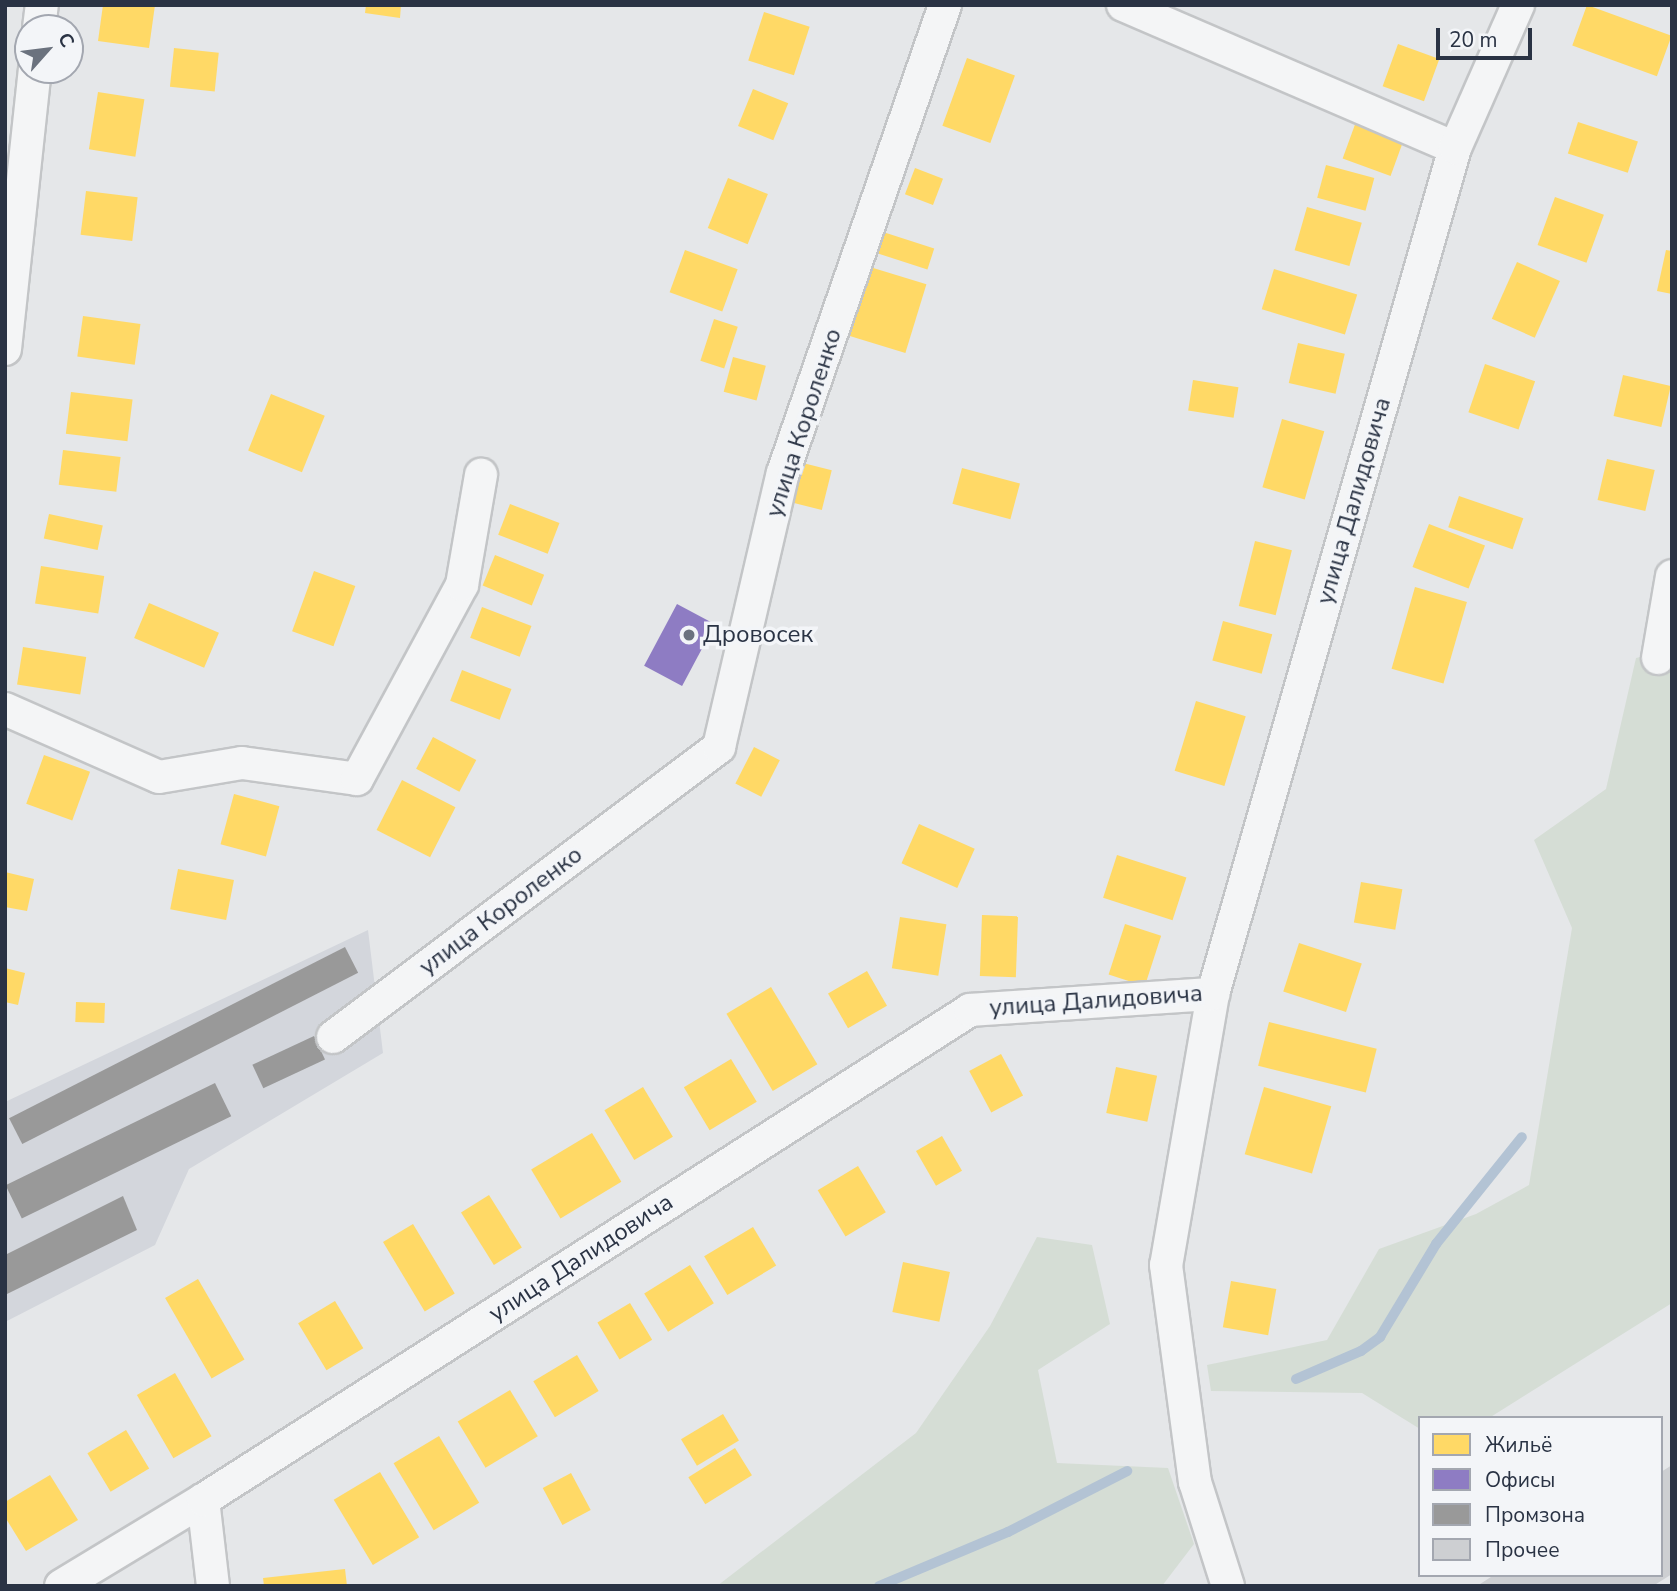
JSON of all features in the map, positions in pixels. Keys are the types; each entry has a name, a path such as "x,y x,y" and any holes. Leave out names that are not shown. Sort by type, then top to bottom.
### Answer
{"street":[{"name":"улица Короленко","path":"333,1037 719,747 783,473 945,5"},
{"path":"1123,5 1455,148"},
{"name":"улица Далидовича","path":"61,1586 203,1500 970,1010 1213,994 1455,148 1518,5"},
{"path":"5,349 33,84"},
{"path":"5,709 159,777 242,763 357,779 462,585 481,475"},
{"path":"1658,658 1672,576"},
{"path":"1213,994 1166,1265 1195,1482 1228,1586"},
{"path":"203,1500 213,1586"}],"shaded area":[{"path":"1672,650 1672,1303 1492,1416 1418,1416 1418,1428 1362,1393 1211,1391 1207,1365 1327,1340 1379,1249 1476,1214 1529,1185 1572,928 1534,840 1606,789 1636,658"},
{"path":"368,930 383,1053 189,1169 155,1245 5,1322 5,1102"},
{"path":"1037,1237 1092,1245 1110,1324 1038,1370 1057,1463 1168,1468 1194,1544 1162,1586 717,1586 916,1433 990,1326"}],"building: Жильё":[{"path":"103,5 155,5 149,48 98,41"},
{"path":"366,5 401,5 400,18 365,13"},
{"path":"1587,5 1672,36 1657,76 1572,45"},
{"path":"764,12 810,27 794,75 748,61"},
{"path":"1398,44 1439,59 1424,101 1383,86"},
{"path":"174,48 219,53 215,91 170,87"},
{"path":"967,58 1015,75 990,143 942,126"},
{"path":"753,89 788,103 773,140 738,126"},
{"path":"98,92 144,99 135,157 89,149"},
{"path":"1357,119 1405,136 1391,176 1343,158"},
{"path":"1578,122 1638,141 1628,173 1568,153"},
{"path":"1326,165 1374,178 1365,211 1317,198"},
{"path":"915,168 943,179 933,205 905,194"},
{"path":"728,178 768,194 748,244 708,228"},
{"path":"86,191 138,197 132,241 81,235"},
{"path":"1555,197 1604,215 1586,263 1538,245"},
{"path":"1307,207 1362,223 1349,266 1295,250"},
{"path":"880,231 934,249 927,270 873,252"},
{"path":"685,250 738,269 722,311 670,292"},
{"path":"1666,250 1672,251 1672,294 1657,291"},
{"path":"1517,262 1560,281 1535,338 1492,319"},
{"path":"870,267 926,284 905,353 849,336"},
{"path":"1274,269 1357,294 1345,335 1262,309"},
{"path":"83,316 140,324 135,365 77,357"},
{"path":"714,319 738,327 724,369 700,361"},
{"path":"1298,343 1345,354 1336,394 1289,383"},
{"path":"733,357 766,366 757,401 724,392"},
{"path":"1485,364 1535,381 1519,429 1468,412"},
{"path":"1623,375 1671,386 1661,427 1614,416"},
{"path":"1193,380 1238,387 1234,418 1188,411"},
{"path":"71,392 133,400 127,441 66,434"},
{"path":"271,394 325,416 302,472 248,451"},
{"path":"1282,419 1324,431 1305,499 1262,487"},
{"path":"63,450 121,457 116,492 59,485"},
{"path":"1607,459 1655,470 1645,511 1598,500"},
{"path":"791,460 832,470 822,510 781,500"},
{"path":"962,468 1020,484 1010,519 952,504"},
{"path":"1459,496 1523,518 1513,549 1448,527"},
{"path":"510,504 559,523 548,554 498,535"},
{"path":"49,514 103,525 98,550 44,538"},
{"path":"1429,524 1485,546 1469,588 1413,567"},
{"path":"1255,541 1292,550 1276,615 1239,606"},
{"path":"495,555 544,575 532,605 483,586"},
{"path":"41,566 104,576 98,614 35,604"},
{"path":"314,571 355,586 333,646 292,631"},
{"path":"1415,587 1467,602 1443,684 1392,669"},
{"path":"149,603 219,633 204,668 134,638"},
{"path":"482,607 531,626 520,657 470,638"},
{"path":"1223,621 1272,634 1262,674 1212,661"},
{"path":"23,647 86,657 80,695 17,685"},
{"path":"462,670 511,689 500,720 450,701"},
{"path":"1196,701 1246,716 1224,786 1175,771"},
{"path":"433,737 476,760 459,792 416,769"},
{"path":"754,747 780,760 761,797 735,784"},
{"path":"44,755 90,772 72,821 26,804"},
{"path":"402,780 455,807 430,857 377,830"},
{"path":"234,794 279,806 266,856 221,844"},
{"path":"919,824 975,849 957,888 902,863"},
{"path":"1117,855 1186,878 1173,920 1103,898"},
{"path":"178,869 234,880 226,920 170,909"},
{"path":"5,872 34,879 27,911 5,907"},
{"path":"1361,882 1402,889 1395,930 1354,922"},
{"path":"982,915 1018,916 1016,977 980,976"},
{"path":"900,917 946,924 938,976 892,968"},
{"path":"1125,924 1161,936 1145,986 1109,974"},
{"path":"1299,943 1362,963 1346,1012 1283,992"},
{"path":"5,968 25,973 18,1005 5,1002"},
{"path":"867,971 887,1006 848,1028 828,994"},
{"path":"771,987 817,1064 773,1091 726,1014"},
{"path":"76,1002 105,1003 104,1023 75,1022"},
{"path":"1269,1022 1377,1049 1366,1093 1258,1066"},
{"path":"1001,1054 1023,1095 991,1112 969,1071"},
{"path":"731,1059 757,1102 710,1130 684,1087"},
{"path":"1116,1067 1157,1076 1147,1122 1106,1113"},
{"path":"643,1087 673,1137 634,1160 604,1110"},
{"path":"1264,1087 1331,1106 1312,1174 1245,1154"},
{"path":"592,1133 621,1182 560,1218 531,1170"},
{"path":"942,1136 962,1171 936,1186 916,1151"},
{"path":"858,1166 886,1212 846,1236 818,1190"},
{"path":"489,1195 522,1248 494,1265 461,1212"},
{"path":"413,1224 455,1293 425,1311 383,1242"},
{"path":"753,1227 776,1266 727,1295 704,1256"},
{"path":"903,1262 950,1272 939,1322 892,1312"},
{"path":"690,1265 714,1303 668,1332 644,1294"},
{"path":"198,1279 244,1360 212,1379 165,1298"},
{"path":"1231,1281 1276,1289 1268,1335 1223,1327"},
{"path":"335,1301 363,1348 326,1370 298,1323"},
{"path":"630,1303 652,1340 620,1359 597,1323"},
{"path":"577,1355 599,1391 555,1417 533,1381"},
{"path":"175,1373 212,1436 173,1458 137,1395"},
{"path":"510,1390 538,1436 486,1468 458,1421"},
{"path":"723,1414 739,1441 697,1466 681,1439"},
{"path":"126,1430 149,1469 111,1492 87,1453"},
{"path":"439,1436 479,1503 434,1530 394,1463"},
{"path":"735,1448 752,1475 705,1504 688,1477"},
{"path":"380,1472 419,1537 373,1565 334,1500"},
{"path":"571,1473 591,1510 562,1525 543,1488"},
{"path":"50,1475 78,1520 26,1551 5,1517 5,1502"},
{"path":"345,1569 347,1586 264,1586 263,1578"}],"building: Офисы":[{"path":"677,604 715,624 682,686 644,666"}],"building: Промзона":[{"path":"345,947 358,973 22,1144 9,1118"},
{"path":"314,1036 325,1060 263,1088 252,1065"},
{"path":"215,1083 231,1116 22,1218 6,1185"},
{"path":"123,1196 137,1230 5,1295 5,1255"}],"building: Прочее":[{"path":"1672,1465 1672,1574 1653,1586 1477,1586 1491,1577 1663,1577 1663,1471"}],"waterway":[{"path":"1296,1379 1361,1351 1380,1337 1436,1244 1522,1137"},
{"path":"879,1586 1008,1532 1127,1471"}],"place":[{"name":"Дровосек","path":"689,635"}]}
